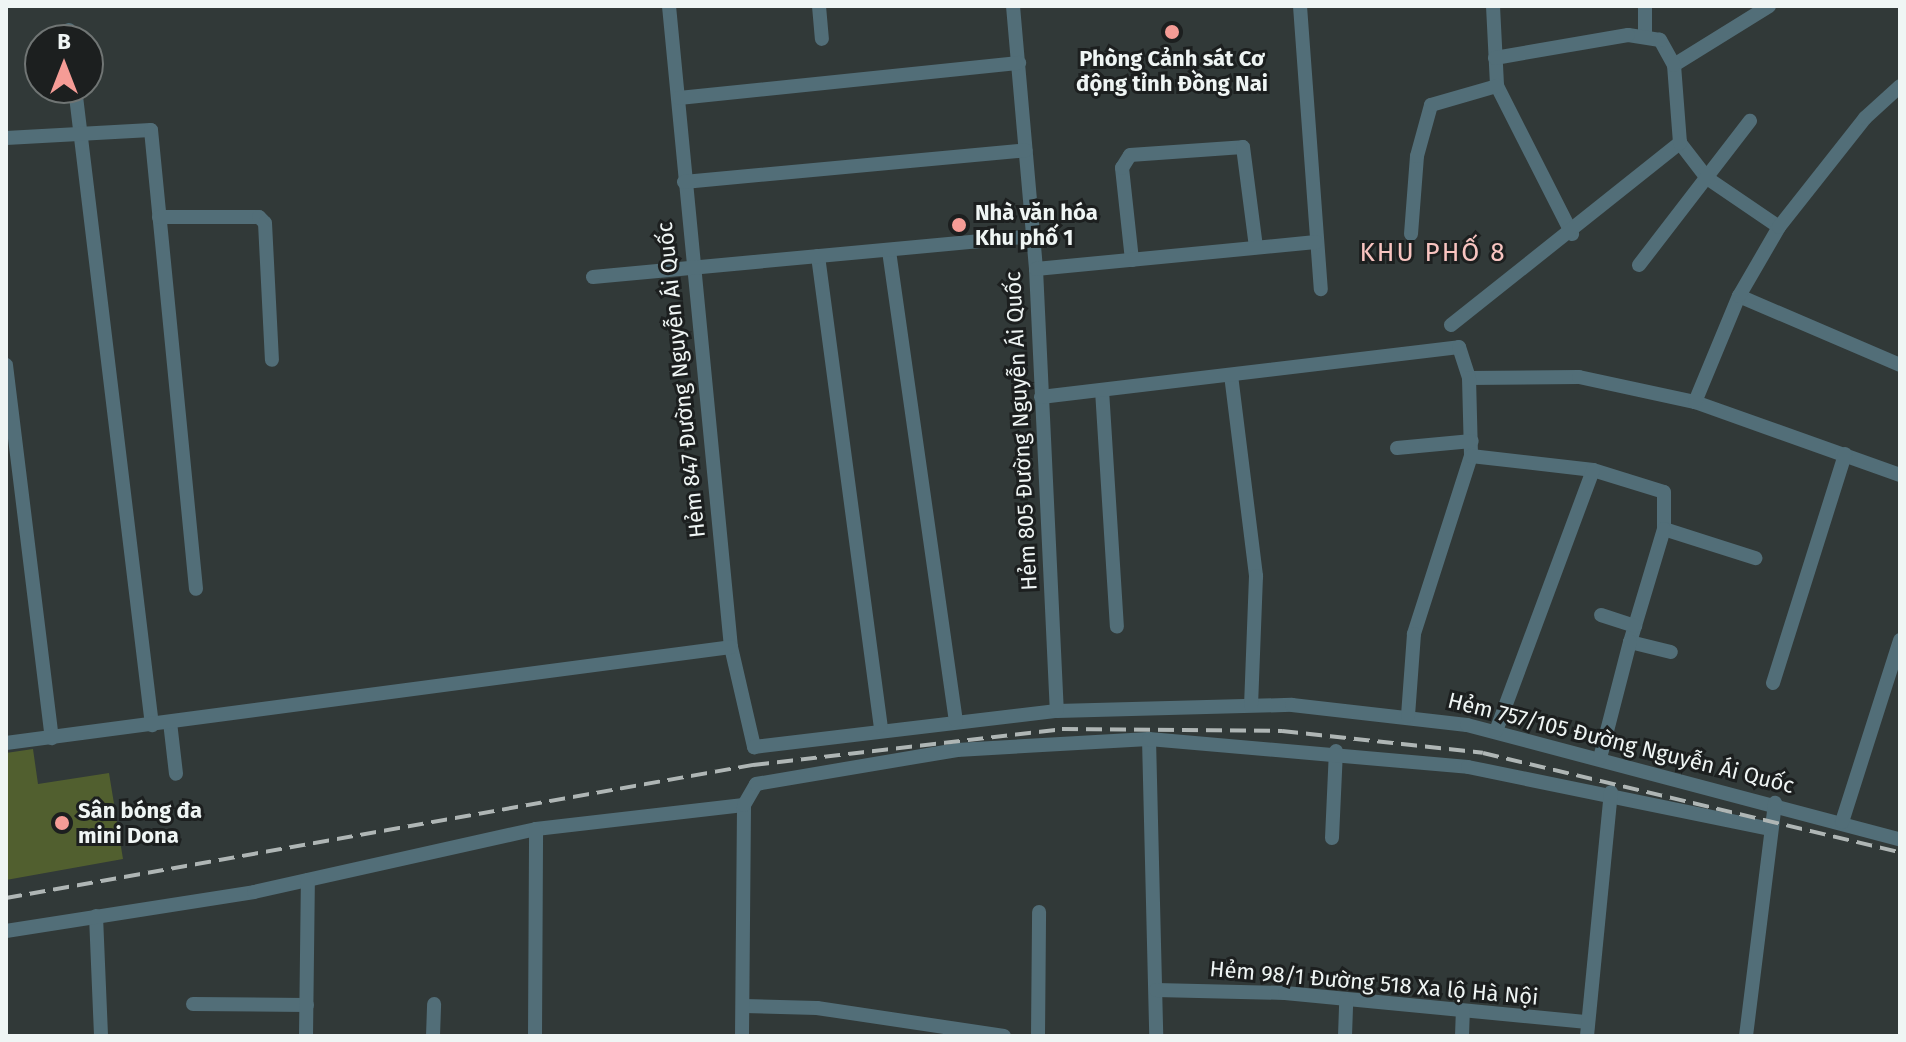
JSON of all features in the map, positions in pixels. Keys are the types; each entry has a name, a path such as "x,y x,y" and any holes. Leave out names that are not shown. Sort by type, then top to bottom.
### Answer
{"street":[{"name":"Hẻm 847 Đường Nguyễn Ái Quốc","path":"669,6 679,98 691,273 731,647 754,747"},
{"path":"819,6 822,39"},
{"name":"Hẻm 805 Đường Nguyễn Ái Quốc","path":"1013,6 1036,269 1057,711"},
{"path":"1300,6 1321,289"},
{"path":"1493,6 1497,86 1572,234"},
{"path":"1645,6 1645,37"},
{"path":"1674,65 1769,6"},
{"path":"1495,58 1645,37 1668,46 1674,65 1680,143 1707,178 1779,227"},
{"path":"679,98 1019,63"},
{"path":"1411,234 1417,156 1431,105 1497,86"},
{"path":"1695,402 1739,296 1779,227 1865,118 1900,86"},
{"path":"77,104 152,725"},
{"path":"1639,265 1750,121"},
{"path":"6,138 151,130 196,589"},
{"path":"1451,325 1572,234 1680,143"},
{"path":"1132,260 1122,168 1130,155 1243,147 1256,247"},
{"path":"684,182 1026,150"},
{"path":"159,217 265,223 272,360"},
{"path":"593,277 691,273 818,256 1033,236"},
{"path":"1036,269 1316,242"},
{"path":"889,251 956,720"},
{"path":"818,256 881,726"},
{"path":"1739,296 1900,365"},
{"path":"1041,397 1459,347 1469,378 1471,456 1414,634 1408,716"},
{"path":"6,365 52,738"},
{"path":"1231,375 1256,576 1251,705"},
{"path":"1469,378 1579,377 1695,402 1900,475"},
{"path":"1102,390 1117,627"},
{"path":"1397,448 1472,441"},
{"path":"1773,683 1845,454"},
{"path":"1471,456 1593,470 1664,492 1664,529 1600,758"},
{"path":"1496,731 1593,470"},
{"path":"1664,529 1755,558"},
{"path":"1601,615 1635,626"},
{"path":"1842,822 1900,640"},
{"path":"1630,642 1671,652"},
{"path":"6,743 731,647"},
{"name":"Hẻm 757/105 Đường Nguyễn Ái Quốc","path":"754,747 881,726 1057,711 1251,705 1408,716 1496,731 1775,803 1900,839"},
{"path":"170,722 176,774"},
{"path":"1149,739 1156,1036"},
{"path":"742,1036 744,805 756,784 957,750 1149,739 1336,751 1611,792 1770,829"},
{"path":"1332,838 1336,751"},
{"path":"1588,1029 1611,792"},
{"path":"1746,1036 1775,803"},
{"path":"6,931 308,880 536,829 744,805"},
{"path":"535,1036 536,829"},
{"path":"306,1036 308,880"},
{"path":"1038,1036 1039,912"},
{"path":"96,916 101,1036"},
{"name":"Hẻm 98/1 Đường 518 Xa lộ Hà Nội","path":"1156,990 1346,1000 1588,1029"},
{"path":"1345,1036 1346,1000"},
{"path":"193,1004 307,1005"},
{"path":"433,1036 434,1004"},
{"path":"744,1006 817,1008 948,1032 1004,1036"},
{"path":"1462,1036 1463,1012"}],"green space":[{"name":"Sân bóng đa mini Dona","path":"33,749 38,784 109,773 123,859 6,880 6,753"}],"railway":[{"path":"6,898 753,765 1062,729 1282,731 1483,753 1900,852"}],"place":[{"name":"Phòng Cảnh sát Cơ động tỉnh Đồng Nai","path":"1172,32"},
{"name":"Nhà văn hóa Khu phố 1","path":"959,225"},
{"name":"Sân bóng đa mini Dona","path":"62,823"}],"district":[{"name":"KHU PHỐ 8","path":"1433,253"}]}
